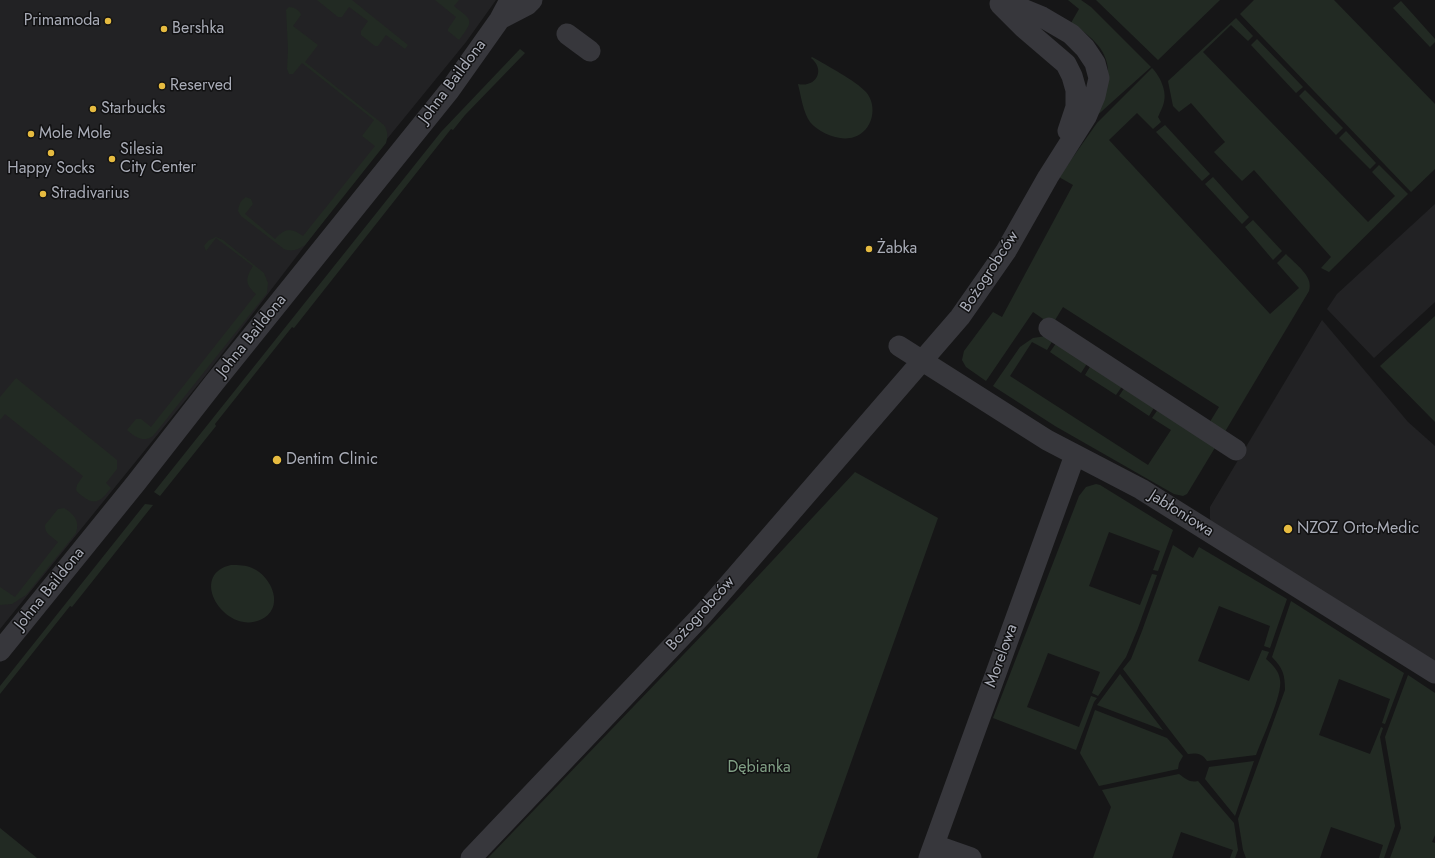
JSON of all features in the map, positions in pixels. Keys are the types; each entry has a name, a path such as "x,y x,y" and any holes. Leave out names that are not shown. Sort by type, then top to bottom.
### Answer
{"street":[{"name":"Johna Baildona","path":"0,651 445,96 500,20 510,0"},
{"name":"Johna Baildona","path":"500,20 527,5 532,0"},
{"name":"Bożogrobców","path":"996,0 1024,28 1066,64 1072,76 1076,90 1076,107 1071,124 1048,177"},
{"name":"Bożogrobców","path":"471,858 703,614 960,317 1006,250 1048,177 1086,117 1095,96 1099,78 1095,63 1085,48 1071,34 1042,17 1001,0"},
{"path":"567,34 590,51"},
{"path":"1049,328 1236,450"},
{"path":"899,346 923,361"},
{"name":"Jabłoniowa","path":"923,361 1047,440 1141,489 1435,672"},
{"name":"Morelowa","path":"931,851 1075,455"},
{"path":"931,851 970,858"}],"shaded area":[{"path":"0,0 496,0 466,42 378,150 205,376 0,629"},
{"path":"1435,204 1435,302 1374,358 1327,309 1337,294"},
{"path":"1322,320 1408,422 1435,446 1435,665 1211,522 1210,507"}],"green space":[{"path":"317,0 352,0 408,45 405,49 386,35 378,46 375,46 361,35 361,31 368,21 349,7 342,17 338,17"},
{"path":"435,0 459,0 454,6 468,18 469,24 459,40 448,31 456,17"},
{"path":"1068,0 1081,0 1091,7 1151,67 1092,120 1104,87 1108,70 1107,62 1096,42 1071,23 1079,9"},
{"path":"1096,0 1220,0 1158,60"},
{"path":"1254,0 1334,0 1435,104 1435,169 1411,192 1240,14"},
{"path":"1401,1 1435,39 1435,42 1430,47 1393,8"},
{"path":"289,7 296,9 301,15 293,26 318,45 305,62 384,125 387,136 386,143 305,245 292,250 284,249 241,216 238,211 242,201 246,197 251,199 253,204 245,214 275,239 288,230 295,231 303,236 375,146 362,136 374,120 302,63 293,74 289,74 287,69 288,50 286,10"},
{"path":"1236,18 1253,36 1248,41 1231,25 1203,52 1368,222 1395,196 1372,172 1379,165 1408,194 1329,272 1321,268 1331,257 1254,170 1242,181 1214,152 1225,142 1191,103 1179,112 1173,106 1168,81"},
{"path":"1257,39 1303,87 1296,93 1251,45"},
{"path":"520,49 525,53 465,115 453,130 451,129 294,328 292,327 215,424 216,426 160,496 154,492 441,132"},
{"path":"812,57 855,83 866,92 870,98 872,104 872,118 866,129 860,134 848,138 830,136 819,130 810,122 804,109 798,84 804,85 810,83 817,77 818,68 811,58"},
{"path":"1152,68 1158,75 1165,93 1164,104 1158,117 1161,122 1153,129 1137,113 1109,140 1270,314 1299,288 1277,263 1286,254 1303,271 1309,280 1309,291 1223,435 1208,425 1219,407 1063,307 1052,325 1033,312 986,381 966,367 962,360 964,351 993,312 1002,317 1073,185 1059,177 1097,123"},
{"path":"1305,90 1343,128 1336,135 1299,96"},
{"path":"1165,125 1210,174 1202,181 1156,132"},
{"path":"1346,131 1376,163 1370,169 1339,138"},
{"path":"1213,177 1249,217 1242,224 1205,184"},
{"path":"1253,220 1282,251 1273,260 1245,227"},
{"path":"216,237 223,240 264,273 268,283 267,293 153,436 146,439 139,438 127,430 136,419 141,419 151,427 256,294 247,281 253,266 216,238 206,251 204,246 208,241"},
{"path":"1435,316 1435,422 1380,366"},
{"path":"1046,336 1053,340 1047,350 1032,342 1010,376 1148,465 1171,430 1152,418 1159,408 1216,446 1187,494 1183,496 1174,494 1055,426 993,386 1020,347 1033,338"},
{"path":"1057,342 1088,362 1081,373 1050,352"},
{"path":"1091,365 1123,385 1116,395 1085,375"},
{"path":"16,378 117,460 117,469 106,483 111,488 100,500 93,502 89,501 76,490 77,485 83,476 5,414 0,420 0,397"},
{"path":"1125,387 1155,406 1149,416 1119,396"},
{"name":"Dębianka","path":"855,472 938,518 817,858 488,858 732,604"},
{"path":"1096,484 1173,530 1158,571 1153,570 1160,551 1109,532 1089,586 1140,605 1152,574 1157,575 1126,657 1098,696 1092,693 1100,672 1048,653 1027,707 1079,727 1091,696 1097,698 1094,702 1076,750 993,718 1079,496 1086,487"},
{"path":"145,504 153,505 72,607 70,606 0,694 0,686"},
{"path":"64,508 71,513 77,521 76,533 26,595 12,604 0,605 0,587 15,597 58,542 47,533 45,525 58,509"},
{"path":"1173,545 1193,558 1199,547 1287,599 1270,648 1264,646 1270,626 1219,606 1198,661 1249,681 1262,650 1269,652 1266,659 1277,671 1280,686 1267,728 1256,755 1207,761 1199,754 1188,754 1123,669 1131,659"},
{"path":"231,565 252,568 265,578 270,585 274,601 273,608 268,615 260,620 247,622 235,619 224,612 216,602 212,591 212,580 218,571"},
{"path":"1291,601 1404,673 1385,724 1382,723 1390,699 1339,679 1319,735 1370,754 1381,727 1383,728 1380,737 1395,826 1384,858 1379,858 1383,845 1331,827 1320,858 1246,858 1243,850 1238,819 1285,690 1283,672 1272,657"},
{"path":"1120,674 1163,730 1097,705"},
{"path":"1408,675 1435,693 1435,835 1432,842 1435,843 1435,858 1390,858 1401,828 1385,737"},
{"path":"1095,710 1167,738 1183,756 1179,763 1178,769 1099,786 1080,753"},
{"path":"1254,761 1235,816 1205,779 1209,767"},
{"path":"1179,774 1190,781 1198,781 1234,823 1238,850 1235,858 1230,858 1233,850 1181,832 1172,858 1093,858 1111,807 1102,790"},
{"path":"0,828 37,858 0,858"}],"place":[{"name":"Primamoda","path":"108,21"},
{"name":"Bershka","path":"164,29"},
{"name":"Reserved","path":"162,86"},
{"name":"Starbucks","path":"93,109"},
{"name":"Mole Mole","path":"31,134"},
{"name":"Happy Socks","path":"51,153"},
{"name":"Silesia City Center","path":"112,159"},
{"name":"Stradivarius","path":"43,194"},
{"name":"Żabka","path":"869,249"},
{"name":"Dentim Clinic","path":"277,460"},
{"name":"NZOZ Orto-Medic","path":"1288,529"}]}
